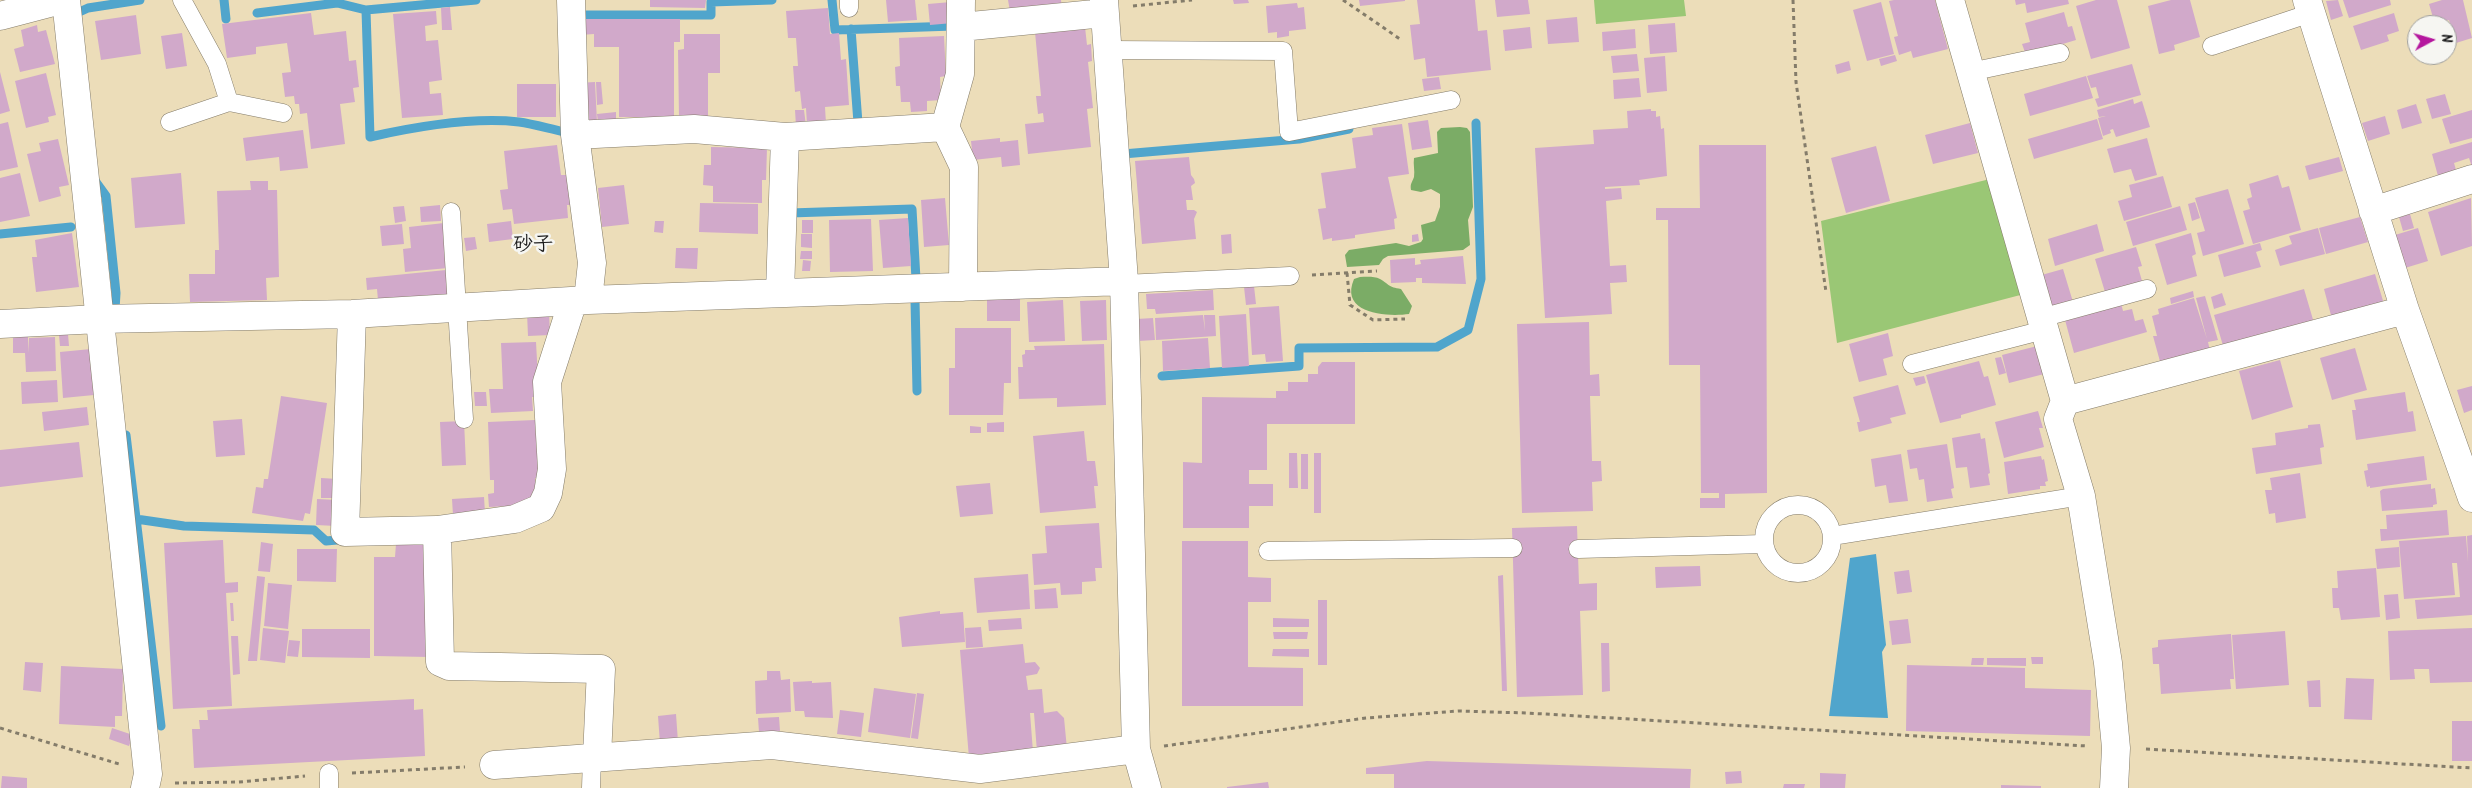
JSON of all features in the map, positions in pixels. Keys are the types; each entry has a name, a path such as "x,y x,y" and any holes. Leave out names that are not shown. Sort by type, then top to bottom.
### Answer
{"street":[{"path":"0,16 61,0"},
{"path":"66,0 146,781"},
{"path":"352,314 345,532 437,530 516,519 541,508 548,493 552,469 547,382 581,300 592,263 575,135 571,0"},
{"path":"961,0 960,74 945,127 964,167 963,287"},
{"path":"1950,0 2065,401 2058,419 2081,496 2108,663 2116,748 2114,788"},
{"path":"2309,6 2405,310 2472,498"},
{"path":"961,27 1104,7 1124,282 1136,749 1147,788"},
{"path":"575,135 694,130 785,136 945,127"},
{"path":"780,293 785,136"},
{"path":"2373,211 2472,179"},
{"path":"0,324 99,319 352,314 581,300 1124,282"},
{"path":"2065,401 2405,310"},
{"path":"437,530 440,662 449,666 601,668 594,758"},
{"path":"494,765 772,745 980,769 1136,749"}],"lane":[{"path":"182,0 217,64 229,102"},
{"path":"2212,46 2309,6"},
{"path":"1107,50 1283,51 1289,132 1452,100"},
{"path":"1970,72 2060,53"},
{"path":"170,122 229,102 283,113"},
{"path":"452,212 464,419"},
{"path":"1124,282 1290,276"},
{"path":"1912,364 2147,289"},
{"path":"1832,536 2081,496"},
{"path":"1802,505 1817,510 1828,522 1832,536 1829,553 1818,567 1802,573 1785,570 1771,560 1764,544 1765,528 1773,515 1786,506 1802,505"},
{"path":"1578,548 1764,544"},
{"path":"1268,551 1513,548"},
{"path":"591,788 594,758"}],"path":[{"path":"1104,7 1192,0"},
{"path":"1343,0 1400,39"},
{"path":"1793,0 1796,82 1826,292"},
{"path":"1290,276 1377,272"},
{"path":"1347,273 1350,304 1373,320 1405,319"},
{"path":"1136,749 1366,718 1458,712 1527,713 2472,768"},
{"path":"0,728 146,781 177,784 329,781 494,765"}],"green space":[{"path":"1594,0 1684,0 1686,16 1596,24"},
{"path":"1441,128 1467,128 1470,132 1473,207 1468,220 1470,245 1463,250 1388,256 1379,265 1347,267 1345,255 1349,250 1396,243 1409,246 1421,242 1423,239 1421,225 1435,221 1440,207 1440,194 1431,189 1421,192 1411,190 1414,177 1414,158 1438,153 1437,132"},
{"path":"1998,177 2028,293 1837,343 1821,221"},
{"path":"1360,277 1378,278 1391,287 1401,289 1412,306 1409,314 1389,315 1368,311 1359,306 1353,300 1351,291 1354,279"}],"water":[{"path":"1876,554 1886,645 1882,652 1888,718 1829,716 1850,558"}],"building":[{"path":"650,0 706,0 705,8 650,7"},
{"path":"886,0 915,0 917,20 888,22"},
{"path":"1008,0 1061,0 1062,8 1011,17"},
{"path":"1233,0 1248,0 1249,3 1234,4"},
{"path":"1359,0 1405,0 1405,1 1360,6"},
{"path":"1417,0 1475,0 1478,31 1487,30 1491,70 1427,77 1425,58 1414,60 1410,25 1420,24"},
{"path":"1495,0 1528,0 1530,14 1497,17"},
{"path":"1935,0 1948,49 1913,58 1911,51 1899,55 1894,37 1898,36 1889,1"},
{"path":"2015,0 2068,0 2069,4 2027,13 2025,3 2016,5"},
{"path":"2096,0 2117,0 2130,48 2091,59 2076,6"},
{"path":"2171,0 2190,0 2200,37 2174,45 2175,50 2159,54 2148,6"},
{"path":"2338,0 2343,16 2331,20 2326,1"},
{"path":"2343,0 2390,0 2391,5 2349,18"},
{"path":"2442,0 2463,0 2472,38 2457,43 2457,15 2432,15 2429,4"},
{"path":"951,2 953,23 930,25 928,4"},
{"path":"1881,2 1894,54 1867,61 1853,10"},
{"path":"1297,3 1298,8 1304,7 1306,29 1289,31 1289,36 1277,38 1277,32 1268,33 1266,6"},
{"path":"450,7 452,30 442,30 441,8"},
{"path":"828,8 830,34 839,33 841,60 846,59 849,105 825,107 826,124 807,125 806,108 802,109 800,91 795,92 793,66 798,66 796,38 788,38 786,11"},
{"path":"436,11 437,24 425,26 426,41 438,40 442,80 429,82 430,94 441,93 443,115 402,118 393,14"},
{"path":"2064,12 2068,27 2072,26 2076,40 2026,55 2022,44 2030,42 2025,23"},
{"path":"311,13 314,35 346,31 349,61 356,60 359,87 353,88 355,102 340,104 345,144 311,149 307,113 300,114 299,104 295,104 294,96 285,97 282,73 291,72 287,43 256,47 256,54 227,58 222,24"},
{"path":"2394,13 2399,31 2387,35 2389,41 2361,50 2353,26"},
{"path":"136,15 141,54 101,60 95,21"},
{"path":"1577,17 1579,42 1548,44 1546,20"},
{"path":"579,19 680,19 680,42 674,42 674,117 619,117 619,47 594,47 594,34 580,35"},
{"path":"1675,23 1677,52 1650,54 1648,25"},
{"path":"37,25 38,32 46,30 55,64 20,72 14,49 24,46 21,30"},
{"path":"1085,27 1087,45 1091,44 1092,61 1088,62 1093,108 1087,109 1091,147 1028,154 1025,124 1044,122 1043,113 1038,114 1036,96 1041,96 1035,32"},
{"path":"1530,27 1532,48 1505,51 1503,30"},
{"path":"1635,29 1636,48 1603,51 1602,32"},
{"path":"182,33 187,66 166,69 161,36"},
{"path":"684,34 720,34 720,73 708,73 708,117 679,117 678,50 684,49"},
{"path":"944,36 946,76 940,77 941,100 927,101 927,111 911,112 910,102 901,102 900,86 896,86 895,67 900,66 899,38"},
{"path":"1637,54 1639,71 1613,73 1611,56"},
{"path":"1895,55 1897,61 1881,66 1879,59"},
{"path":"1665,56 1667,91 1647,93 1644,58"},
{"path":"1849,61 1851,70 1837,74 1835,65"},
{"path":"2132,64 2141,95 2098,107 2095,99 2099,98 2096,87 2091,88 2087,76"},
{"path":"0,72 10,111 0,114"},
{"path":"46,73 56,115 48,117 49,122 26,128 15,81"},
{"path":"2086,76 2093,98 2030,116 2024,94"},
{"path":"1439,77 1441,89 1424,91 1422,79"},
{"path":"1639,78 1641,97 1614,99 1613,80"},
{"path":"595,82 597,122 579,123 577,83"},
{"path":"596,82 601,82 603,104 597,105"},
{"path":"517,84 556,84 556,117 517,117"},
{"path":"2445,94 2451,114 2432,119 2426,99"},
{"path":"2133,99 2134,104 2142,101 2150,127 2116,137 2113,129 2110,130 2111,133 2103,136 2098,118 2106,116 2099,117 2097,110"},
{"path":"2416,104 2422,123 2402,129 2397,110"},
{"path":"1651,109 1651,111 1656,111 1656,117 1660,116 1661,129 1664,128 1667,176 1639,180 1640,185 1605,187 1605,189 1621,188 1622,199 1606,201 1610,266 1626,265 1627,282 1610,283 1612,314 1545,318 1535,148 1594,144 1593,130 1628,128 1627,111"},
{"path":"795,110 804,110 806,126 796,126"},
{"path":"2472,110 2472,138 2450,144 2442,119"},
{"path":"616,112 616,121 598,122 597,114"},
{"path":"2385,116 2390,134 2368,141 2362,123"},
{"path":"2097,119 2103,139 2034,159 2028,139"},
{"path":"1428,120 1432,147 1412,150 1408,123"},
{"path":"8,122 18,167 0,171 0,124"},
{"path":"1970,123 1978,153 1933,164 1925,135"},
{"path":"1402,124 1409,174 1388,177 1397,218 1394,219 1395,229 1355,235 1355,238 1332,241 1332,238 1323,240 1318,209 1326,208 1321,173 1356,168 1352,138 1373,135 1372,128"},
{"path":"303,130 308,168 280,171 279,157 246,161 243,138"},
{"path":"1000,138 1000,142 1018,140 1020,165 1002,167 1001,157 973,160 971,141"},
{"path":"2147,138 2157,175 2135,181 2131,169 2114,173 2107,149"},
{"path":"58,139 69,185 59,187 61,196 39,202 27,154 41,151 39,143"},
{"path":"2472,142 2472,167 2469,158 2454,163 2456,170 2438,176 2432,154"},
{"path":"557,145 561,175 568,175 572,205 567,205 568,218 514,224 512,209 503,210 500,190 508,189 504,151"},
{"path":"1699,145 1766,145 1767,493 1725,494 1725,508 1700,508 1700,498 1719,498 1719,493 1701,493 1700,365 1669,365 1668,220 1656,220 1656,208 1700,208"},
{"path":"1876,146 1890,201 1846,213 1831,158"},
{"path":"711,147 767,148 766,180 762,180 762,203 713,202 713,186 703,185 704,165 711,165"},
{"path":"1189,157 1191,175 1195,183 1191,186 1193,200 1186,200 1187,210 1197,212 1194,219 1196,239 1142,244 1135,161"},
{"path":"2339,157 2343,171 2309,180 2305,166"},
{"path":"20,173 30,216 0,222 0,178"},
{"path":"181,173 185,224 135,228 131,178"},
{"path":"2278,175 2282,188 2289,186 2301,230 2253,244 2243,211 2250,209 2247,199 2252,197 2249,184"},
{"path":"2163,176 2172,207 2124,221 2118,201 2132,197 2129,185"},
{"path":"250,181 268,181 268,190 277,190 279,277 266,278 267,300 190,302 189,274 215,274 215,250 219,250 217,191 251,190"},
{"path":"624,185 629,224 602,227 598,188"},
{"path":"2228,189 2244,244 2203,256 2197,233 2205,231 2195,198"},
{"path":"945,198 949,245 924,247 921,200"},
{"path":"2471,198 2472,246 2441,256 2428,212"},
{"path":"2195,202 2200,218 2192,221 2188,204"},
{"path":"700,203 758,204 758,234 699,232"},
{"path":"440,205 441,221 421,222 420,207"},
{"path":"404,206 406,221 395,223 393,207"},
{"path":"2180,206 2187,230 2133,246 2126,222"},
{"path":"2410,214 2414,228 2403,231 2399,217"},
{"path":"2360,217 2368,242 2326,254 2319,228"},
{"path":"908,218 911,266 883,268 879,220"},
{"path":"871,219 873,271 830,272 829,220"},
{"path":"802,220 813,220 813,233 802,233"},
{"path":"511,221 513,239 489,242 487,224"},
{"path":"655,221 664,221 663,233 654,232"},
{"path":"444,223 448,268 405,272 403,249 411,248 409,227"},
{"path":"402,224 404,244 382,246 380,226"},
{"path":"2097,224 2104,251 2055,266 2048,239"},
{"path":"2318,228 2325,254 2280,266 2275,250 2292,244 2289,236"},
{"path":"2418,228 2428,261 2405,268 2395,235"},
{"path":"72,233 79,287 36,292 32,257 37,257 35,240"},
{"path":"2191,233 2196,254 2192,256 2197,276 2167,285 2155,244"},
{"path":"801,234 812,234 812,248 801,247"},
{"path":"1231,234 1232,253 1222,254 1221,235"},
{"path":"1418,234 1419,241 1412,242 1412,235"},
{"path":"475,237 477,249 466,251 464,238"},
{"path":"2260,243 2262,250 2256,252 2261,267 2224,277 2218,255"},
{"path":"2136,247 2142,266 2138,267 2142,281 2105,292 2095,259"},
{"path":"676,248 698,248 697,269 675,268"},
{"path":"801,251 812,251 812,259 800,259"},
{"path":"1463,256 1466,284 1422,283 1422,278 1416,278 1416,282 1391,283 1390,260 1415,258 1415,265 1421,264 1420,260"},
{"path":"803,260 811,261 810,271 802,271"},
{"path":"2063,269 2073,302 2047,309 2038,276"},
{"path":"446,270 449,294 378,300 377,289 367,290 366,278"},
{"path":"2375,274 2384,304 2332,319 2324,289"},
{"path":"1254,286 1256,304 1246,305 1244,287"},
{"path":"2304,289 2314,323 2224,349 2214,315"},
{"path":"1213,290 1214,310 1156,314 1155,309 1147,309 1146,294"},
{"path":"2193,291 2194,297 2171,304 2170,298"},
{"path":"2222,293 2226,305 2214,309 2211,297"},
{"path":"987,295 1020,295 1020,321 987,321"},
{"path":"2205,296 2218,340 2208,342 2210,351 2161,365 2153,336 2157,336 2152,316 2159,314 2158,309 2194,298 2207,339 2196,298"},
{"path":"1063,300 1065,341 1029,342 1027,302"},
{"path":"1106,300 1107,340 1082,341 1080,301"},
{"path":"2121,303 2123,311 2132,309 2135,321 2143,319 2147,332 2074,353 2065,320"},
{"path":"1279,306 1283,361 1266,362 1265,354 1252,355 1249,308"},
{"path":"549,312 550,335 528,336 527,313"},
{"path":"1246,314 1249,366 1222,368 1219,316"},
{"path":"1203,315 1205,331 1204,315 1215,315 1216,336 1156,340 1155,318"},
{"path":"1153,318 1155,340 1138,341 1137,319"},
{"path":"1589,322 1590,375 1599,374 1600,396 1590,396 1592,461 1601,461 1602,481 1592,482 1593,511 1522,513 1517,324"},
{"path":"955,328 1011,328 1011,383 1004,383 1003,415 949,415 949,368 955,368"},
{"path":"1888,333 1893,356 1883,359 1887,375 1859,382 1849,344"},
{"path":"68,334 69,346 60,346 59,335"},
{"path":"28,335 28,353 29,338 55,337 56,371 26,372 25,353 13,353 13,336"},
{"path":"1208,338 1210,368 1163,371 1162,341"},
{"path":"536,342 539,397 532,397 533,411 491,413 489,389 503,389 501,343"},
{"path":"1104,344 1106,405 1057,407 1057,398 1019,399 1018,367 1023,367 1022,355 1025,354 1025,350 1035,350 1034,346"},
{"path":"2041,345 2048,373 2009,383 2002,355"},
{"path":"2355,348 2367,390 2332,400 2320,358"},
{"path":"91,349 94,395 63,398 60,352"},
{"path":"2001,357 2006,373 1999,375 1995,358"},
{"path":"2280,360 2293,407 2252,420 2239,371"},
{"path":"1979,361 1984,377 1988,376 1996,405 1961,415 1961,418 1940,423 1926,375"},
{"path":"1322,362 1355,362 1355,424 1267,424 1267,470 1249,470 1249,484 1273,484 1273,506 1249,506 1249,528 1183,528 1183,462 1202,463 1202,397 1276,398 1276,391 1288,391 1288,382 1308,382 1308,374 1318,374 1318,367"},
{"path":"1924,376 1926,383 1916,386 1913,378"},
{"path":"57,380 58,402 22,404 21,382"},
{"path":"1898,385 1906,414 1890,418 1892,423 1859,432 1857,422 1860,422 1853,397"},
{"path":"2472,386 2472,410 2464,413 2457,390"},
{"path":"474,392 486,392 487,406 475,406"},
{"path":"2405,392 2408,412 2413,411 2416,431 2356,440 2352,410 2356,410 2354,400"},
{"path":"281,396 327,403 310,514 305,513 303,521 252,513 256,487 263,488 264,479 268,479"},
{"path":"87,407 89,425 44,431 42,412"},
{"path":"2038,411 2043,428 2039,428 2044,447 2004,458 1995,422"},
{"path":"242,419 245,455 216,457 213,421"},
{"path":"535,420 537,451 542,450 543,478 535,478 537,499 532,505 489,507 488,494 494,493 494,480 490,480 488,422"},
{"path":"464,421 466,465 442,466 440,422"},
{"path":"1004,422 1004,432 987,432 987,423"},
{"path":"2320,424 2324,447 2320,448 2322,464 2256,474 2252,448 2276,445 2275,433 2308,428 2308,425"},
{"path":"970,426 981,427 981,433 970,433"},
{"path":"1084,431 1087,461 1095,461 1098,486 1094,486 1096,508 1040,513 1033,436"},
{"path":"1980,433 1981,439 1985,438 1990,485 1970,488 1967,467 1956,468 1952,438"},
{"path":"79,442 83,477 0,487 0,450"},
{"path":"1947,444 1954,488 1951,489 1953,498 1927,502 1924,479 1919,480 1917,468 1910,469 1907,450"},
{"path":"1289,453 1297,453 1298,488 1289,488"},
{"path":"1314,453 1321,453 1321,513 1314,513"},
{"path":"1301,454 1308,454 1308,489 1301,489"},
{"path":"1901,454 1908,501 1889,503 1886,485 1875,487 1871,459"},
{"path":"2041,456 2042,460 2044,459 2048,481 2045,482 2046,486 2040,486 2040,489 2008,494 2004,462"},
{"path":"2424,456 2427,480 2367,487 2364,471 2368,470 2367,464"},
{"path":"2300,473 2306,518 2276,523 2275,513 2269,514 2265,490 2272,490 2270,478"},
{"path":"321,478 338,479 337,498 321,498"},
{"path":"990,483 993,514 960,517 956,486"},
{"path":"2431,484 2431,489 2435,488 2437,504 2433,505 2433,507 2382,511 2380,491 2383,489"},
{"path":"484,497 485,513 453,515 452,499"},
{"path":"317,499 337,500 336,526 316,525"},
{"path":"2447,510 2449,535 2381,541 2380,529 2387,529 2386,515"},
{"path":"1099,523 1102,568 1095,568 1096,581 1082,582 1082,594 1061,595 1060,583 1034,585 1032,554 1047,553 1045,526"},
{"path":"1577,526 1579,584 1597,583 1597,610 1580,611 1583,695 1517,697 1512,528"},
{"path":"2472,535 2472,615 2417,619 2415,600 2460,597 2457,563 2452,563 2455,595 2404,599 2399,541 2466,536 2468,562 2467,536"},
{"path":"223,540 225,583 238,582 238,592 226,593 232,706 173,709 164,543"},
{"path":"1182,541 1248,541 1248,577 1271,578 1271,602 1248,602 1248,667 1303,668 1303,706 1182,706"},
{"path":"261,542 273,544 270,572 258,571"},
{"path":"396,544 429,545 429,657 374,656 374,557 395,557"},
{"path":"2399,547 2400,567 2377,569 2375,549"},
{"path":"297,549 337,549 336,582 297,581"},
{"path":"1700,566 1701,586 1656,588 1655,567"},
{"path":"2376,568 2380,617 2341,620 2339,608 2333,608 2332,588 2338,588 2337,571"},
{"path":"1909,570 1912,592 1897,594 1894,572"},
{"path":"1028,574 1030,609 977,613 974,578"},
{"path":"1503,575 1507,691 1502,691 1498,576"},
{"path":"257,576 265,577 257,661 248,661"},
{"path":"268,583 292,585 288,629 264,626"},
{"path":"1056,588 1058,608 1035,609 1034,590"},
{"path":"2398,594 2400,618 2386,620 2384,595"},
{"path":"1318,600 1327,600 1327,665 1318,665"},
{"path":"230,603 233,603 234,621 231,621"},
{"path":"940,611 940,614 963,612 965,642 902,647 899,617"},
{"path":"1021,618 1022,629 989,631 988,620"},
{"path":"1273,618 1309,619 1309,627 1273,627"},
{"path":"1908,619 1911,643 1892,645 1889,621"},
{"path":"981,627 983,647 966,648 965,628"},
{"path":"263,628 289,631 285,663 260,660"},
{"path":"2472,628 2472,682 2430,683 2429,669 2414,669 2415,679 2390,680 2388,631"},
{"path":"302,629 370,629 370,658 302,657"},
{"path":"2285,631 2289,685 2236,689 2232,635"},
{"path":"1273,632 1308,632 1307,639 1274,639"},
{"path":"2231,634 2234,679 2230,679 2231,689 2161,694 2159,664 2153,664 2152,648 2158,647 2158,640"},
{"path":"231,636 238,636 240,674 233,675"},
{"path":"289,640 300,641 298,657 287,656"},
{"path":"1601,643 1609,643 1610,691 1602,692"},
{"path":"1023,644 1025,663 1035,662 1040,668 1037,674 1026,676 1028,690 1042,689 1044,713 1057,711 1064,718 1067,749 1037,752 1034,713 1030,713 1033,752 969,758 960,650"},
{"path":"1273,649 1309,649 1309,657 1272,656"},
{"path":"2031,657 2043,657 2043,664 2032,664"},
{"path":"1972,658 1984,658 1983,665 1971,665"},
{"path":"1987,658 2026,658 2026,666 1987,665"},
{"path":"25,662 43,663 41,692 23,690"},
{"path":"1907,665 2025,668 2025,688 2091,690 2090,736 1906,731"},
{"path":"61,666 123,669 122,716 115,716 115,727 59,724"},
{"path":"767,671 780,671 781,680 790,679 791,712 756,714 755,681 767,680"},
{"path":"2346,678 2374,679 2372,720 2344,719"},
{"path":"2320,680 2321,707 2309,707 2307,681"},
{"path":"812,681 812,683 831,682 833,718 805,717 804,711 795,711 793,682"},
{"path":"874,688 916,694 910,738 868,732"},
{"path":"917,693 924,694 918,739 911,738"},
{"path":"414,699 414,710 423,709 425,756 194,768 192,729 200,729 199,720 208,720 207,710"},
{"path":"840,710 864,713 861,737 837,734"},
{"path":"676,714 678,742 660,744 658,716"},
{"path":"779,717 780,731 759,732 758,718"},
{"path":"2452,721 2472,721 2472,761 2452,761"},
{"path":"112,728 133,735 129,746 109,739"},
{"path":"1427,761 1691,769 1690,788 1394,788 1394,774 1366,774 1366,768"},
{"path":"1741,771 1742,783 1726,784 1725,772"},
{"path":"1820,773 1846,774 1845,788 1820,788"},
{"path":"2,776 27,778 27,788 1,788"},
{"path":"1268,782 1269,788 1227,788 1227,787"},
{"path":"1784,784 1805,784 1804,788 1783,788"},
{"path":"2001,785 2041,786 2041,788 2001,788"}],"waterway":[{"path":"75,19 75,14 88,8 140,0"},
{"path":"224,0 226,19"},
{"path":"257,13 337,3 366,10 476,0"},
{"path":"578,15 711,15 711,2 772,0"},
{"path":"832,0 835,30 954,26"},
{"path":"366,10 370,137 425,127 483,121 519,122 565,132"},
{"path":"851,29 858,123"},
{"path":"1162,376 1299,366 1299,348 1437,347 1468,330 1481,279 1476,123"},
{"path":"1123,154 1299,139 1349,129"},
{"path":"93,178 106,196 116,293 115,310"},
{"path":"790,213 912,209 916,279"},
{"path":"0,234 71,227"},
{"path":"915,300 917,391"},
{"path":"126,435 161,726"},
{"path":"136,519 184,526 314,530 326,541 337,540"}],"district":[{"name":"砂子","path":"533,247"}]}
